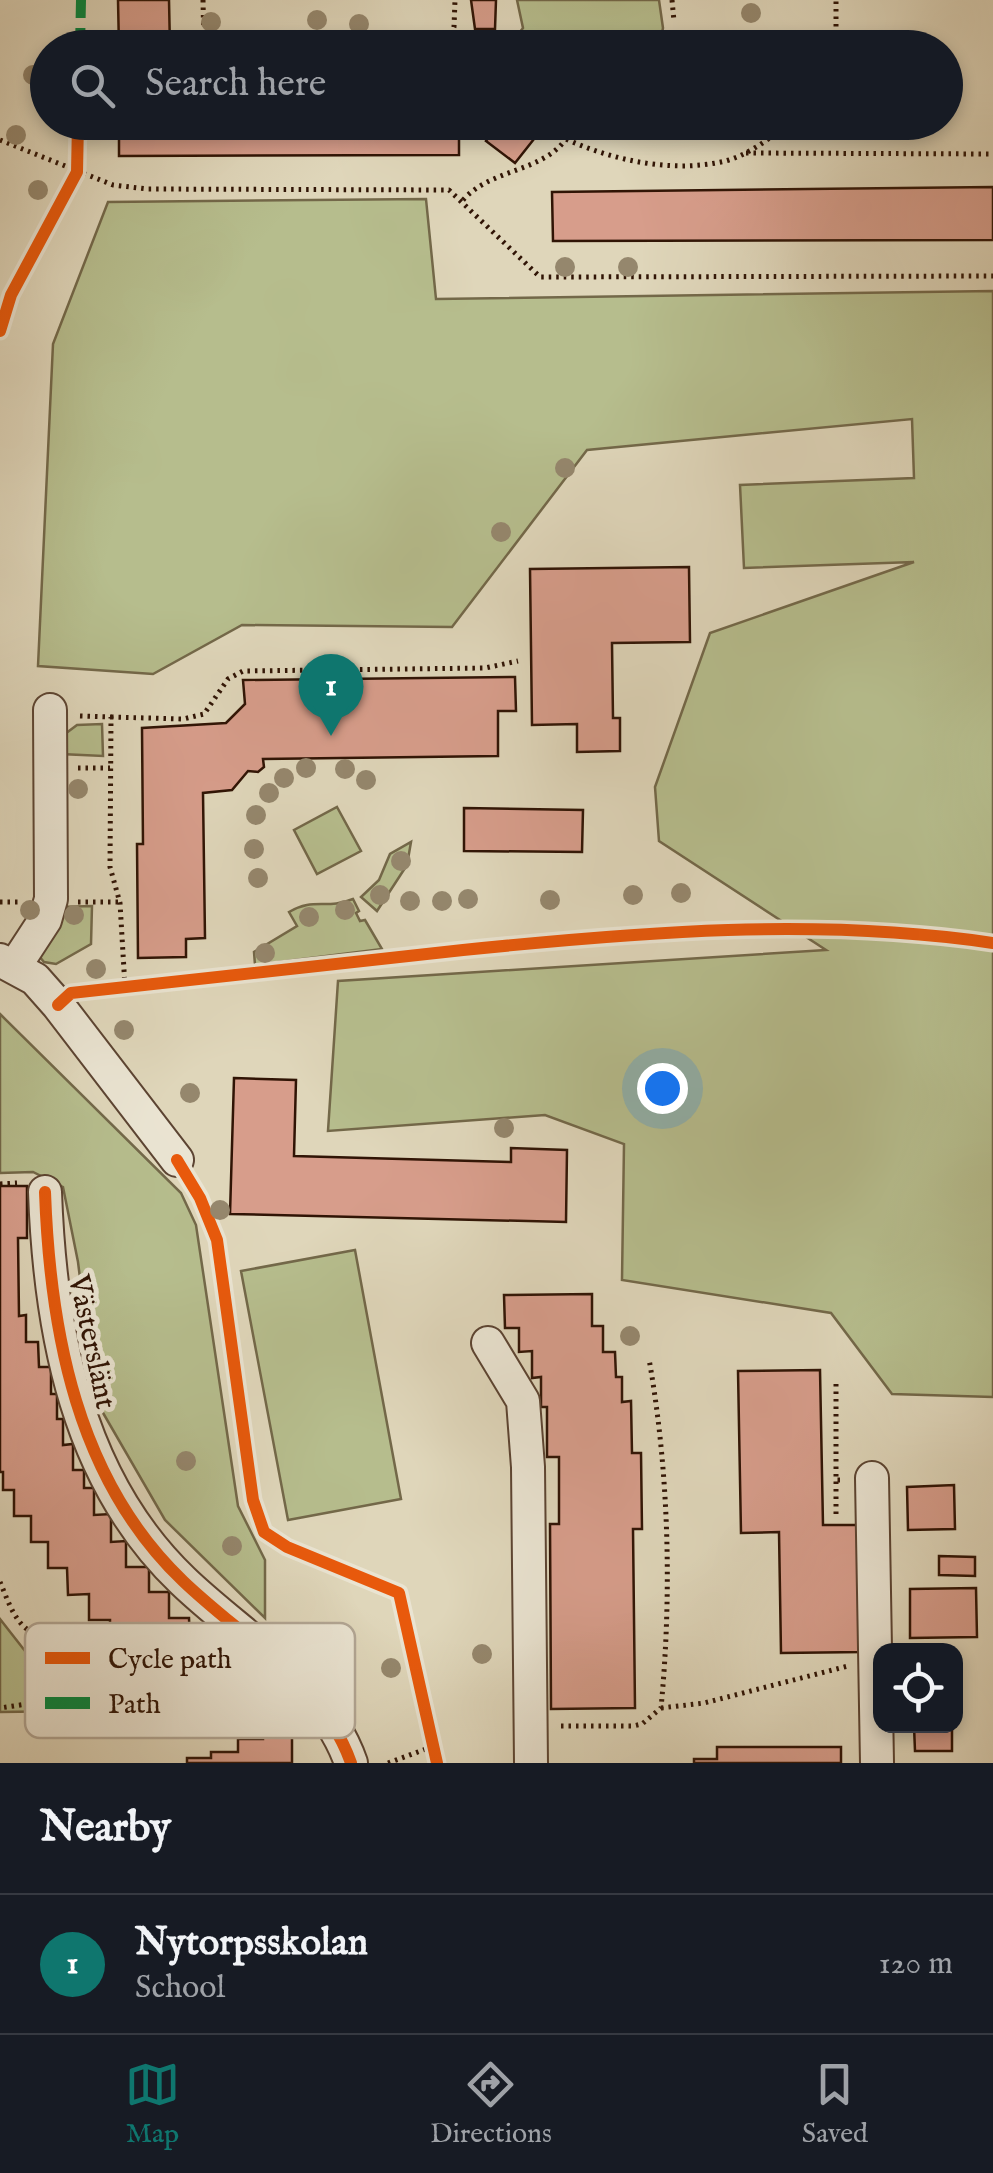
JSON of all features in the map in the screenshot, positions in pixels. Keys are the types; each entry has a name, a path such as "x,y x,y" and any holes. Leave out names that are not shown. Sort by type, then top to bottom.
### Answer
{"street":[{"path":"50,713 51,900 46,920 7,963 34,979 58,1004 177,1160"},
{"name":"Västerslänt","path":"45,1192 52,1284 69,1380 84,1430 118,1501 146,1544 230,1623"},
{"path":"488,1343 522,1402 528,1467 531,1763"},
{"path":"872,1478 875,1643"},
{"path":"876,1733 877,1763"},
{"name":"Västerslänt","path":"339,1738 350,1763"}],"path":[{"path":"204,0 204,30"},
{"path":"453,30 455,0"},
{"path":"672,0 674,21"},
{"path":"836,0 836,30"},
{"path":"0,140 113,185 450,190 540,277 993,276"},
{"path":"463,200 476,186 556,152 566,140 671,166 724,162 763,140"},
{"path":"745,153 993,154"},
{"path":"50,713 183,718 204,714 228,679 242,670 486,668 518,661"},
{"path":"111,717 110,867 120,904 125,987"},
{"path":"649,1359 662,1432 666,1563 661,1708"},
{"path":"836,1384 836,1514"},
{"path":"836,1480 872,1478"},
{"path":"0,1582 25,1629"},
{"path":"560,1726 633,1726 642,1724 661,1708 704,1703 873,1662"},
{"path":"0,1708 25,1705"},
{"path":"388,1763 434,1746"}],"green space":[{"path":"517,0 659,0 663,28 521,30"},
{"path":"426,199 436,299 993,291 993,1397 892,1394 831,1313 622,1280 624,1144 545,1115 328,1131 338,981 826,950 659,841 655,787 710,633 914,562 744,568 740,485 914,478 912,419 587,450 452,627 242,625 153,674 38,666 53,344 108,202"},
{"path":"102,724 103,756 61,754 65,734 77,725"},
{"path":"337,807 361,851 317,874 294,830"},
{"path":"411,842 407,865 377,911 361,897 379,880 390,854"},
{"path":"353,899 360,921 365,920 382,949 255,965 254,952 297,926 289,912 306,905"},
{"path":"92,906 91,944 56,964 44,962 39,956 58,907"},
{"path":"0,1014 181,1193 196,1225 238,1506 265,1560 265,1618 165,1520 95,1399 78,1262 63,1187 33,1172 0,1173"},
{"path":"355,1250 401,1499 288,1520 241,1271"},
{"path":"0,1619 25,1651 25,1712 0,1712"}],"building":[{"path":"118,0 169,0 170,30 119,30"},
{"path":"471,0 496,0 495,29 475,29"},
{"path":"119,140 459,140 459,155 119,156"},
{"path":"487,140 533,140 515,163"},
{"path":"993,187 993,240 553,241 552,192"},
{"path":"689,567 690,642 612,643 613,718 620,718 620,751 577,752 577,724 532,725 530,569"},
{"path":"515,677 516,711 498,711 498,756 263,759 264,767 258,772 248,771 232,790 203,793 205,938 186,939 186,957 138,958 137,844 143,844 142,728 226,723 245,704 243,680"},
{"path":"464,808 583,810 582,852 464,851"},
{"path":"234,1078 296,1080 294,1156 511,1162 511,1148 567,1150 566,1222 230,1214"},
{"path":"0,1186 27,1186 27,1238 18,1238 19,1316 26,1315 26,1342 38,1342 39,1367 51,1367 51,1394 57,1394 57,1419 63,1419 63,1445 73,1444 73,1470 84,1470 84,1488 94,1488 94,1515 111,1514 111,1542 126,1541 126,1567 149,1567 149,1592 169,1592 169,1618 189,1618 189,1623 89,1620 89,1594 68,1595 67,1568 48,1568 48,1542 31,1542 31,1516 14,1516 14,1490 3,1490"},
{"path":"592,1294 592,1326 603,1326 603,1352 615,1352 616,1377 622,1377 622,1402 631,1401 632,1453 641,1453 642,1529 633,1529 635,1708 551,1709 550,1524 559,1524 559,1457 547,1457 547,1407 541,1407 541,1377 532,1378 532,1351 519,1352 519,1328 505,1328 504,1295"},
{"path":"820,1370 823,1525 861,1525 863,1652 781,1653 779,1532 741,1533 738,1371"},
{"path":"954,1485 955,1529 908,1530 907,1487"},
{"path":"939,1556 975,1557 975,1576 939,1575"},
{"path":"976,1588 977,1637 910,1638 910,1589"},
{"path":"914,1733 952,1733 952,1751 915,1751"},
{"path":"292,1738 292,1763 187,1763 187,1758 211,1758 211,1752 238,1752 238,1739"},
{"path":"717,1747 841,1747 841,1763 694,1763 694,1759 717,1759"}],"marked path":[{"path":"80,30 81,0"}],"cycle path":[{"path":"0,331 11,295 77,172 78,140"},
{"path":"58,1005 71,993 463,950 662,933 794,929 927,935 993,943"},
{"path":"177,1160 200,1198 217,1240 253,1500 264,1532 287,1547 399,1593 437,1763"},
{"path":"45,1192 54,1298 63,1350 94,1450 117,1497 147,1541 183,1581 231,1623"},
{"path":"339,1738 351,1763"}],"place":[{"name":"Nytorpsskolan","path":"331,736"}]}
